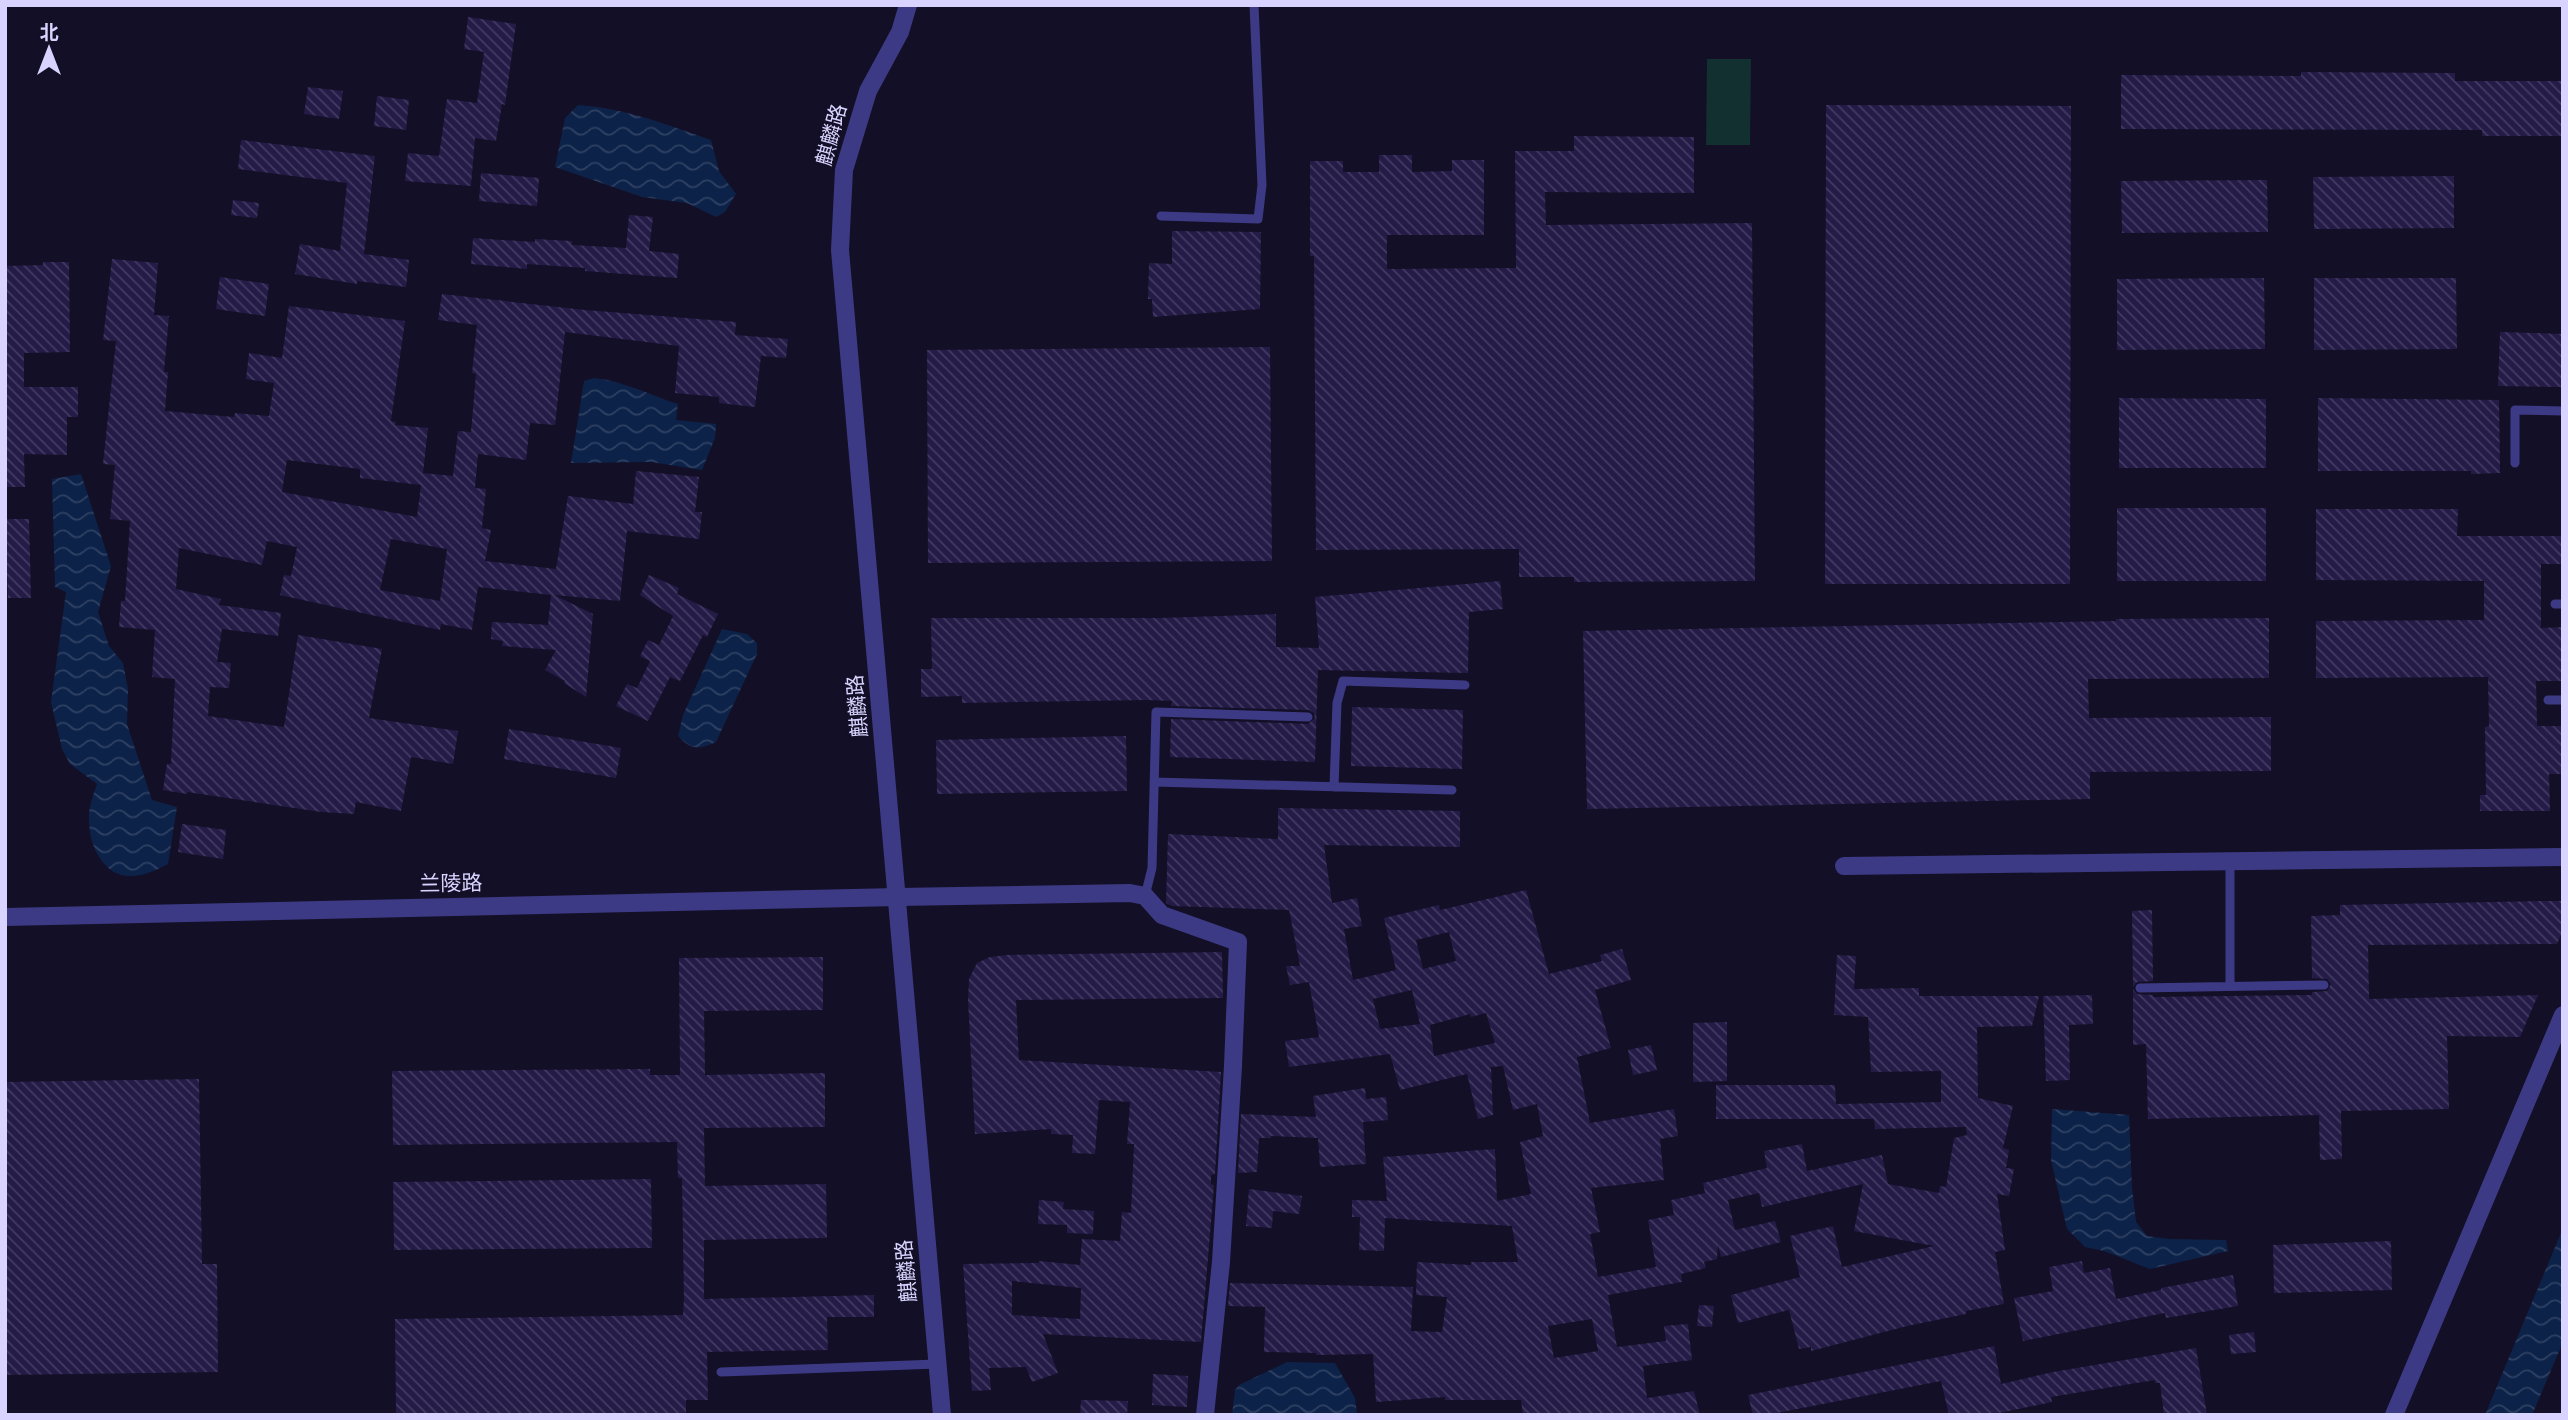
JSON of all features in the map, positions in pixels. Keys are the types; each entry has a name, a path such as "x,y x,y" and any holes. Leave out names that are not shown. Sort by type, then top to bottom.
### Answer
{"street":[{"name":"麒麟路","path":"908,5 900,32 868,91 844,170 840,250 942,1415"},
{"path":"1844,866 2563,857"},
{"name":"兰陵路","path":"5,917 1130,892 1145,896"},
{"path":"1145,896 1162,915 1238,942 1221,1262 1205,1415"},
{"path":"2393,1415 2563,1014"}],"lane":[{"path":"1161,216 1258,219 1262,185 1254,5"},
{"path":"2515,463 2515,410 2563,411"},
{"path":"1334,787 1337,703 1343,681 1465,685"},
{"path":"2548,700 2563,700"},
{"path":"1145,896 1152,868 1156,712 1308,717"},
{"path":"1154,782 1452,790"},
{"path":"2230,861 2230,986"},
{"path":"2140,988 2324,985"},
{"path":"721,1372 937,1364"}],"green space":[{"path":"1707,59 1751,59 1750,145 1706,145"}],"water":[{"path":"578,105 629,113 711,140 719,171 736,194 725,212 716,217 687,203 642,197 555,167 565,118"},
{"path":"594,378 626,385 678,404 676,420 716,424 715,438 702,470 651,462 571,463 584,381"},
{"path":"81,474 111,566 98,612 109,646 123,663 128,689 127,724 152,800 177,807 168,864 136,876 121,875 113,871 95,850 89,816 97,784 70,764 62,749 51,702 66,592 55,587 52,479"},
{"path":"722,629 747,634 757,643 757,654 716,742 696,747 687,744 678,736 683,715"},
{"path":"2052,1109 2129,1115 2136,1222 2147,1236 2226,1240 2228,1251 2150,1269 2104,1251 2085,1247 2067,1229 2051,1160"},
{"path":"2563,1228 2563,1342 2532,1415 2485,1415"},
{"path":"1287,1362 1335,1363 1355,1398 1357,1415 1232,1415 1235,1390 1239,1385"}],"building":[{"path":"468,17 516,24 505,105 502,104 496,141 475,138 471,186 405,181 408,153 439,156 447,99 477,103 484,52 464,49"},
{"path":"2301,72 2455,73 2455,81 2563,81 2563,136 2482,136 2482,130 2121,129 2121,75 2301,76"},
{"path":"308,87 343,91 339,119 304,114"},
{"path":"377,96 409,100 406,130 374,126"},
{"path":"1826,105 2071,106 2070,584 1825,584"},
{"path":"1574,136 1694,137 1694,193 1545,192 1546,225 1752,223 1755,581 1574,582 1574,577 1519,577 1519,549 1316,550 1314,256 1310,256 1310,161 1343,161 1343,172 1379,172 1379,155 1412,155 1412,172 1452,171 1452,160 1484,160 1484,235 1387,235 1387,269 1516,268 1515,151 1574,151"},
{"path":"241,140 375,156 364,254 409,260 406,287 357,281 357,284 295,274 300,244 340,251 347,183 238,169"},
{"path":"481,173 539,178 537,206 479,201"},
{"path":"2454,176 2454,228 2314,229 2313,177"},
{"path":"2267,180 2268,232 2122,233 2121,181"},
{"path":"233,200 259,203 257,218 231,215"},
{"path":"629,215 653,217 649,251 679,254 677,278 527,264 527,269 471,264 473,238 535,242 535,239 572,241 572,245 626,248"},
{"path":"1172,231 1261,232 1260,309 1153,317 1152,299 1148,299 1149,263 1172,264"},
{"path":"112,259 158,263 154,315 169,316 164,372 168,372 165,411 234,417 235,413 269,416 274,383 246,379 249,353 282,358 289,306 405,321 391,421 396,422 395,425 428,428 423,473 453,476 458,431 471,432 476,374 472,373 477,325 438,320 442,294 585,310 736,322 735,335 788,339 786,358 761,356 755,407 719,403 719,397 675,393 679,346 565,332 555,425 530,423 526,460 478,454 475,488 486,489 482,528 491,530 485,561 556,569 568,496 633,504 636,471 699,477 695,512 702,512 699,539 627,531 620,601 554,595 593,614 586,697 545,670 556,650 502,646 503,641 491,639 492,622 548,625 551,595 478,587 472,630 441,624 440,630 280,595 284,575 291,576 297,547 267,541 262,565 179,548 176,589 221,599 219,605 281,613 278,636 222,629 217,662 231,663 229,688 210,687 208,716 284,727 298,635 382,649 369,718 458,731 453,764 411,757 401,811 356,802 354,814 321,812 163,790 167,764 171,764 175,679 152,677 155,630 119,627 121,601 125,601 130,521 110,519 115,465 103,464 116,341 103,340","holes":["287,460 360,469 360,478 421,485 417,517 282,492","391,539 447,549 440,601 380,590"]},
{"path":"43,262 69,262 70,352 24,353 24,387 78,387 78,417 67,417 67,455 24,454 25,487 5,487 5,266 43,265"},
{"path":"220,277 269,284 265,316 216,309"},
{"path":"2264,278 2265,349 2117,350 2117,279"},
{"path":"2314,278 2456,278 2457,349 2314,350"},
{"path":"2500,332 2563,334 2563,387 2498,386"},
{"path":"1270,347 1272,561 928,563 927,350"},
{"path":"2119,398 2266,399 2266,468 2119,468"},
{"path":"2318,398 2499,400 2500,473 2318,471"},
{"path":"2117,508 2266,508 2266,581 2117,581"},
{"path":"2316,509 2458,509 2457,536 2563,536 2563,564 2541,564 2541,628 2563,627 2563,681 2536,681 2537,726 2563,726 2563,774 2549,774 2550,811 2480,811 2480,795 2486,795 2485,727 2489,726 2488,677 2316,678 2316,621 2484,620 2484,581 2316,580"},
{"path":"5,519 29,519 31,598 8,598"},
{"path":"649,575 679,588 677,594 718,614 707,637 703,635 680,681 670,677 648,721 616,706 627,684 637,688 650,661 640,656 648,640 659,645 673,616 640,595"},
{"path":"1500,581 1503,609 1469,612 1468,673 1318,670 1315,762 1170,757 1171,719 1308,724 1315,718 1314,713 1309,710 1171,706 1172,701 1147,700 962,703 962,696 921,697 921,669 932,669 931,618 1160,618 1276,614 1276,647 1319,648 1315,597"},
{"path":"2269,618 2269,678 2088,679 2089,718 2271,717 2271,771 2090,772 2090,799 1587,809 1583,631"},
{"path":"1352,707 1463,710 1462,769 1351,766"},
{"path":"509,729 621,748 616,778 504,759"},
{"path":"1126,736 1127,791 937,794 936,740"},
{"path":"1278,808 1460,811 1460,847 1324,845 1332,903 1357,898 1362,926 1344,929 1353,980 1396,970 1384,918 1439,905 1440,910 1526,890 1549,974 1602,961 1600,955 1622,949 1631,980 1595,990 1611,1048 1577,1057 1590,1123 1674,1109 1678,1136 1660,1139 1664,1180 1591,1188 1600,1232 1590,1234 1598,1277 1656,1267 1648,1220 1674,1215 1671,1200 1705,1193 1703,1183 1767,1168 1764,1151 1802,1144 1807,1171 1882,1155 1888,1184 1939,1193 1940,1186 1946,1187 1954,1138 1967,1135 1966,1127 1875,1129 1874,1119 1716,1119 1716,1085 1835,1085 1836,1104 1941,1102 1941,1071 1871,1072 1868,1017 1834,1015 1837,955 1856,956 1854,989 1919,988 1919,996 2039,996 2032,1026 1977,1027 1978,1098 2013,1106 2003,1148 2009,1150 2006,1168 2014,1169 2009,1196 1997,1194 2005,1250 1995,1252 2004,1304 1966,1311 1966,1314 1811,1351 1811,1347 1799,1349 1789,1310 1738,1323 1731,1295 1800,1277 1790,1236 1833,1226 1842,1267 1934,1246 1854,1231 1863,1184 1762,1207 1759,1193 1728,1200 1735,1230 1775,1221 1781,1242 1721,1257 1718,1245 1717,1259 1704,1262 1706,1268 1681,1274 1682,1282 1608,1295 1617,1347 1666,1341 1664,1326 1688,1324 1692,1360 1643,1366 1647,1398 1694,1391 1700,1415 1523,1415 1521,1400 1445,1400 1445,1397 1376,1402 1373,1354 1264,1352 1265,1307 1228,1306 1230,1283 1413,1287 1411,1331 1442,1332 1447,1297 1416,1295 1417,1262 1471,1265 1471,1262 1518,1262 1512,1226 1385,1218 1384,1251 1359,1250 1360,1217 1352,1217 1352,1200 1387,1201 1383,1157 1495,1149 1497,1201 1531,1194 1520,1142 1543,1136 1537,1104 1513,1110 1503,1066 1491,1067 1493,1115 1478,1119 1467,1074 1400,1090 1390,1054 1289,1067 1285,1041 1319,1037 1309,982 1290,985 1286,966 1300,966 1289,910 1172,906 1166,903 1168,834 1278,839","holes":["1449,932 1456,961 1423,969 1416,940","1412,990 1420,1024 1380,1029 1373,999","1486,1013 1495,1043 1434,1056 1430,1025 1470,1014 1471,1017","1592,1319 1598,1351 1554,1358 1548,1326"]},
{"path":"182,824 226,830 223,859 178,852"},
{"path":"2563,901 2563,930 2557,944 2368,945 2369,999 2538,995 2520,1037 2447,1036 2449,1109 2341,1111 2342,1159 2320,1160 2319,1115 2148,1119 2146,1044 2133,1045 2133,989 2137,994 2153,997 2312,995 2312,992 2327,991 2331,984 2327,979 2312,978 2311,916 2340,915 2340,905"},
{"path":"2152,910 2153,981 2137,982 2133,987 2132,911"},
{"path":"1222,952 1223,998 1016,1000 1019,1060 1221,1072 1215,1174 1211,1175 1211,1184 1214,1185 1201,1342 1043,1334 1058,1373 1032,1382 1026,1367 989,1368 991,1390 972,1391 963,1264 1039,1261 1080,1265 1082,1239 1120,1241 1122,1212 1131,1213 1134,1144 1127,1144 1130,1102 1099,1100 1095,1154 1072,1153 1073,1135 1051,1134 1051,1129 975,1134 969,979 977,963 990,957","holes":["1012,1281 1081,1288 1080,1319 1012,1315"]},
{"path":"823,957 823,1010 704,1011 705,1075 825,1073 825,1127 704,1128 705,1186 826,1184 827,1238 704,1240 704,1299 874,1295 874,1317 827,1317 828,1350 707,1352 708,1400 686,1400 686,1415 396,1415 395,1319 683,1315 684,1299 682,1178 678,1178 677,1142 393,1145 392,1071 650,1069 650,1075 680,1075 679,958"},
{"path":"2092,995 2093,1024 2069,1025 2070,1080 2046,1081 2043,996"},
{"path":"1727,1022 1727,1081 1693,1082 1693,1023"},
{"path":"1651,1045 1657,1070 1633,1075 1628,1050"},
{"path":"199,1079 202,1264 217,1264 218,1372 5,1375 5,1082"},
{"path":"1365,1088 1366,1099 1386,1097 1388,1120 1363,1122 1366,1164 1320,1167 1318,1138 1271,1136 1259,1138 1257,1172 1238,1173 1241,1114 1316,1117 1313,1096"},
{"path":"651,1179 652,1248 394,1250 393,1182"},
{"path":"1249,1189 1302,1196 1299,1214 1273,1211 1272,1228 1246,1226"},
{"path":"1039,1200 1064,1202 1063,1209 1094,1211 1093,1234 1067,1233 1067,1225 1038,1224"},
{"path":"2391,1241 2392,1290 2274,1293 2273,1245"},
{"path":"2082,1261 2084,1273 2110,1268 2116,1299 2233,1275 2238,1306 2166,1318 2165,1313 2023,1341 2014,1298 2053,1291 2049,1267"},
{"path":"1699,1305 1714,1306 1712,1327 1697,1326"},
{"path":"2254,1332 2256,1352 2231,1354 2229,1335"},
{"path":"1994,1346 2001,1384 2053,1372 2196,1348 2207,1415 2164,1415 2160,1383 2155,1383 2155,1380 2051,1397 2052,1402 1989,1415 1949,1415 1941,1381 1777,1415 1753,1415 1748,1395"},
{"path":"1153,1374 1188,1376 1187,1407 1152,1405"},
{"path":"1081,1400 1128,1401 1127,1415 1080,1415"}]}
